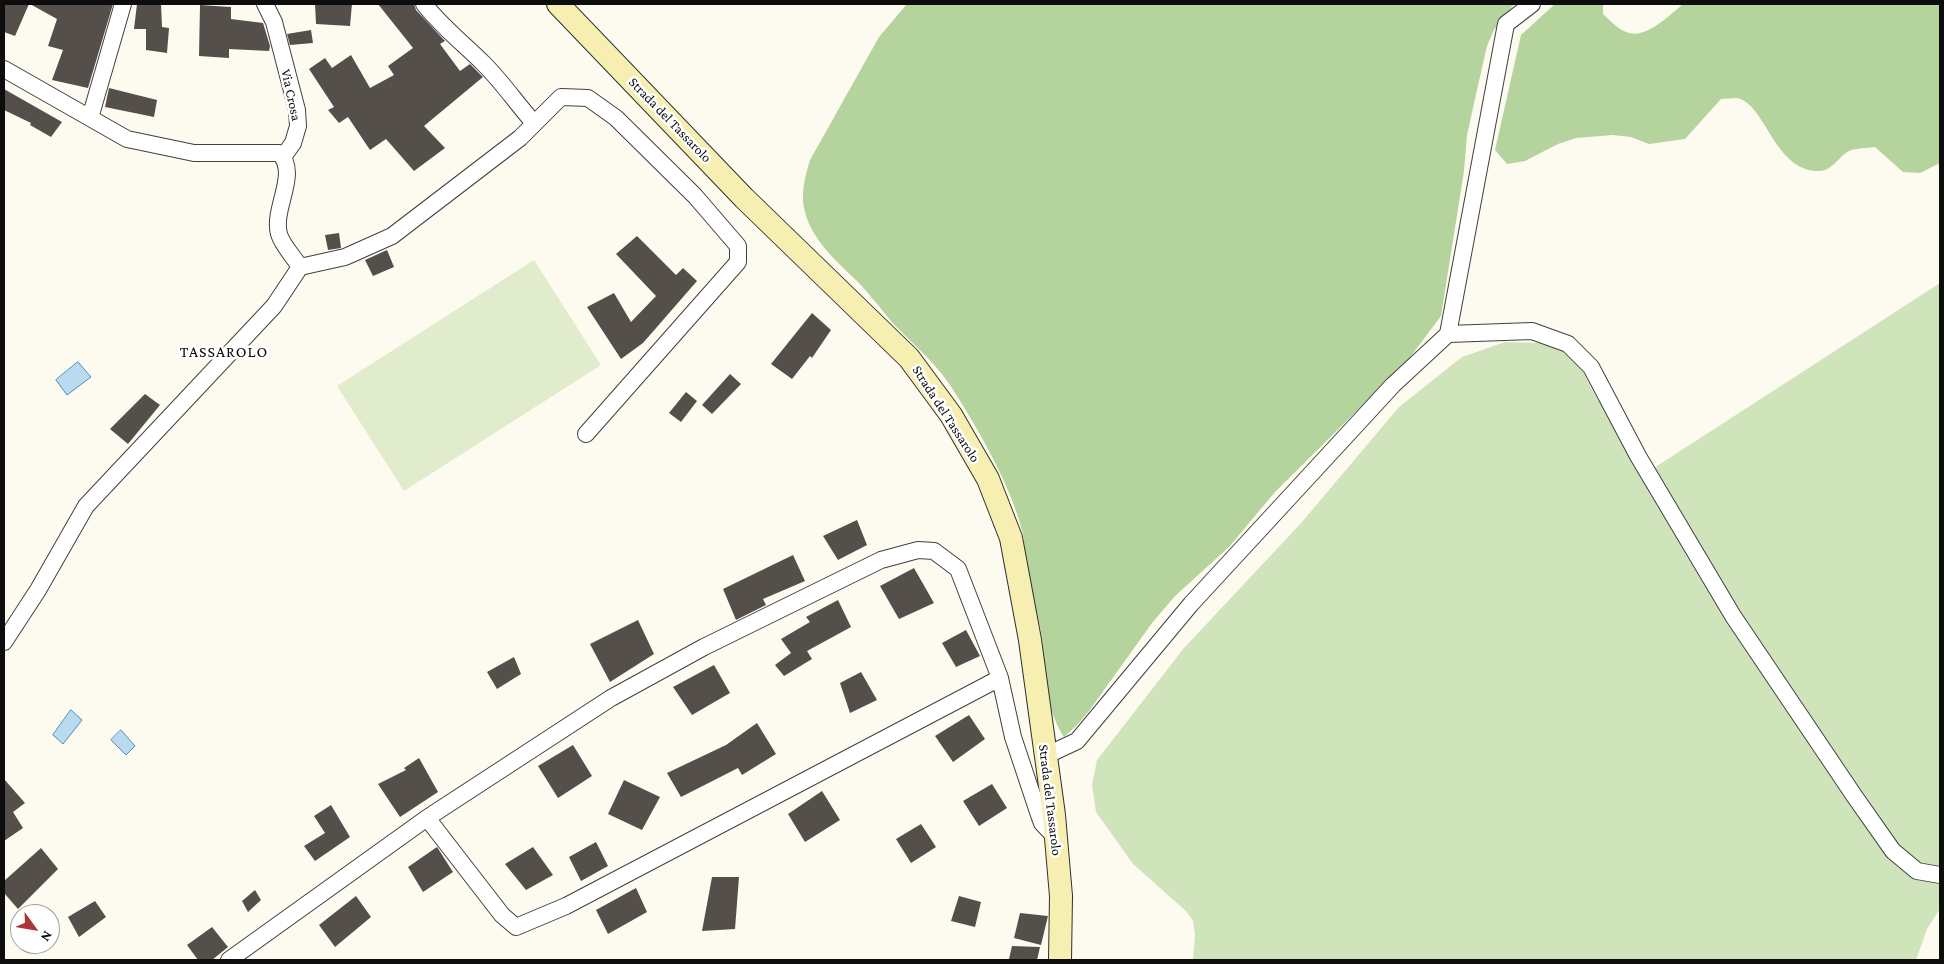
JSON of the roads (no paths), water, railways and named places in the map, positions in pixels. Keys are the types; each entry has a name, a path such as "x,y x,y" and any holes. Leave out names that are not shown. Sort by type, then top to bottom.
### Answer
{"main road":[{"name":"Strada del Tassarolo","path":"558,4 744,198 909,358 950,415 988,479 1011,538 1030,640 1056,838 1061,896 1060,960"}],"street":[{"path":"90,118 123,4"},
{"name":"Via Crosa","path":"265,4 274,22 297,110 298,126 293,143 283,157"},
{"path":"424,4 439,23 485,64 512,94 534,123"},
{"path":"1045,756 1077,741 1197,597 1393,385 1448,334 1506,24 1532,4"},
{"path":"4,69 127,139 194,153 278,153 286,160 288,170 278,214 279,235 300,267"},
{"path":"4,642 38,590 86,506 274,306 300,267 345,257 392,236 520,138 561,98 588,98 616,118 695,196 738,246 738,262 586,434"},
{"path":"1448,334 1532,331 1568,344 1591,367 1638,456 1733,616 1855,797 1893,851 1917,871 1940,875"},
{"path":"228,960 427,818 611,698 662,670 881,560 918,550 934,551 958,568 1000,678 1013,738 1039,815 1042,823 1056,838"},
{"path":"427,818 502,915 516,927 566,906 1000,678"}],"water":[{"path":"78,362 91,377 67,395 56,380"},
{"path":"71,710 82,720 63,744 53,735"},
{"path":"121,730 135,746 126,755 111,740"}],"district":[{"name":"TASSAROLO","path":"224,352"}]}
